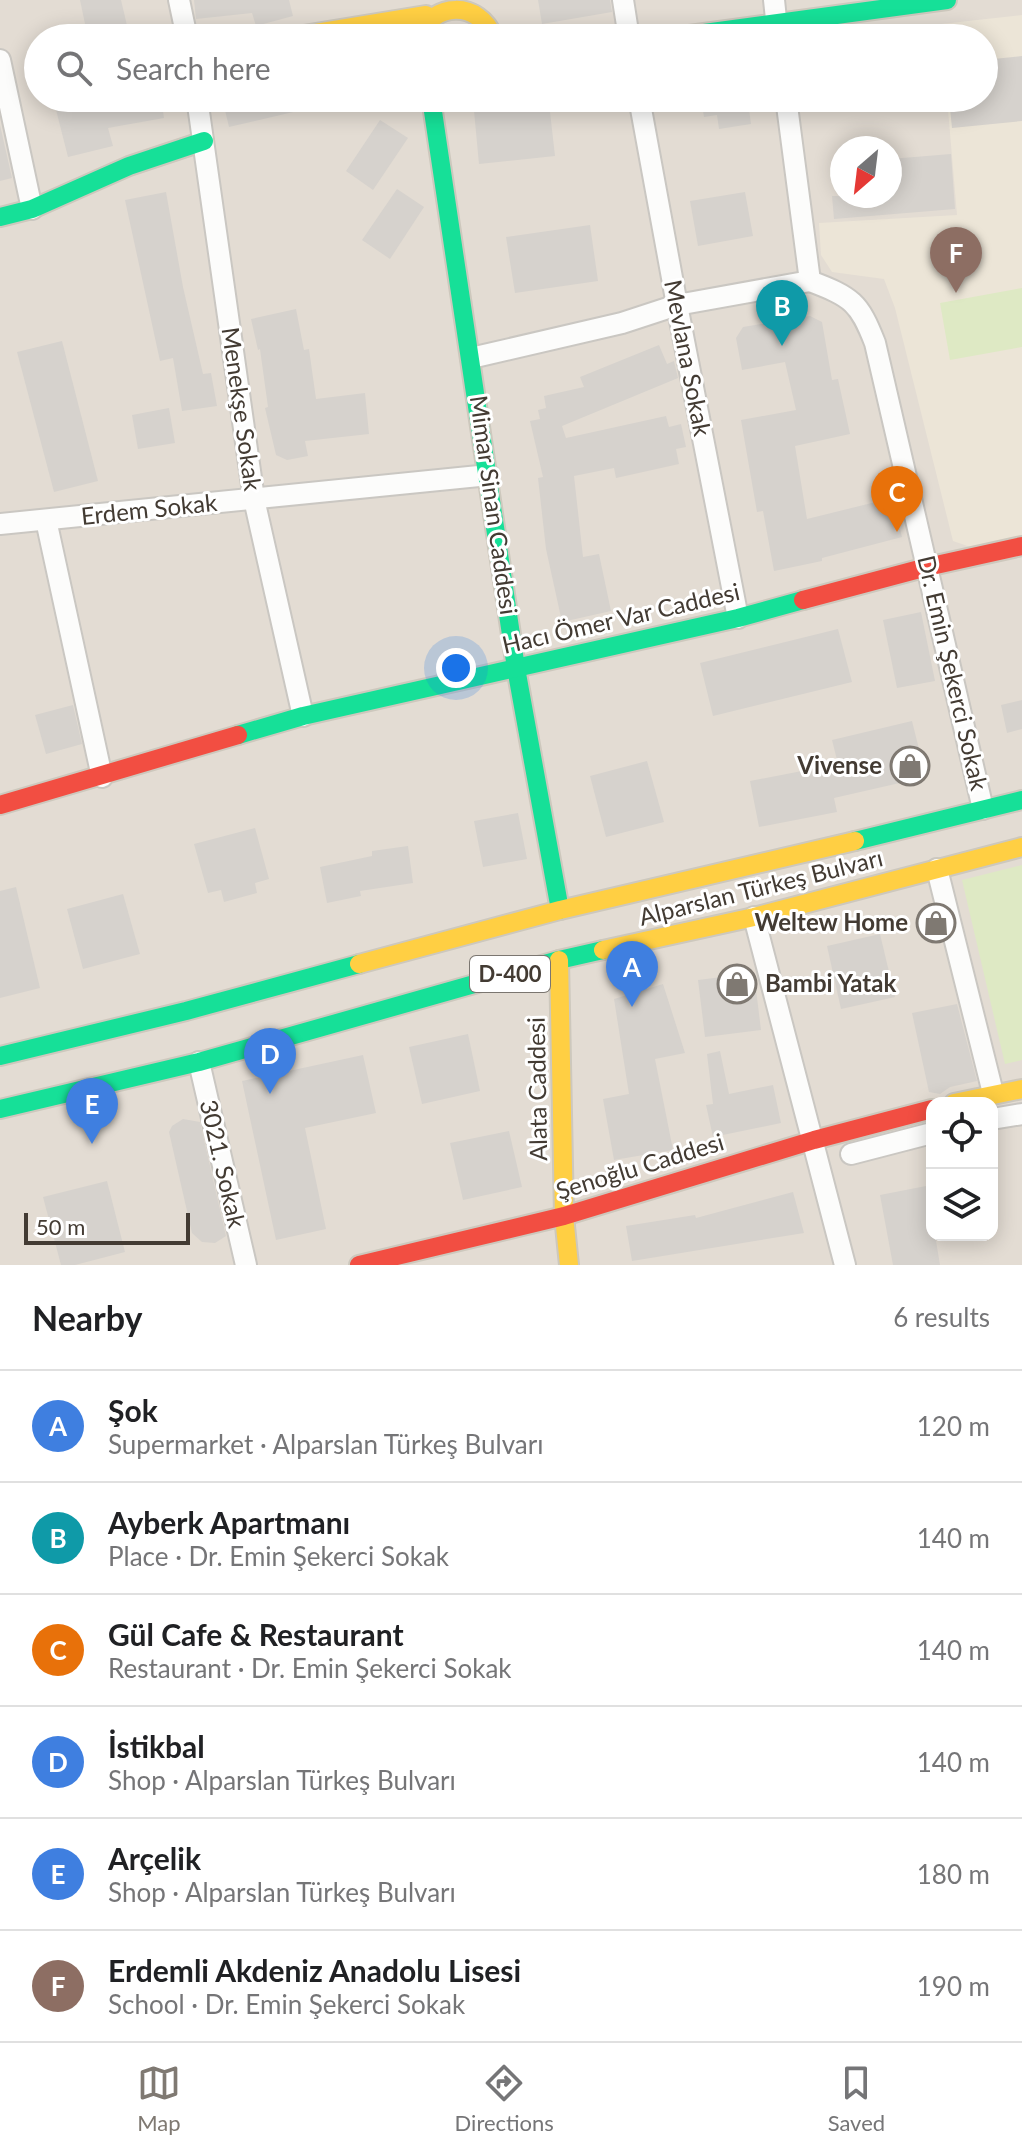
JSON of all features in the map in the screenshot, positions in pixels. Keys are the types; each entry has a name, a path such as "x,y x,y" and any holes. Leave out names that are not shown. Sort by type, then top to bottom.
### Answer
{"main road":[{"path":"811,24 947,0"},
{"path":"421,24 436,6 449,2 487,7"},
{"path":"371,24 426,15"},
{"name":"Mimar Sinan Caddesi","path":"433,112 516,668 560,910"},
{"path":"0,217 32,209 129,166 204,141"},
{"name":"Hacı Ömer Var Caddesi","path":"0,805 303,716 738,618 927,567 1022,546"},
{"name":"Alparslan Türkeş Bulvarı","path":"0,1056 186,1011 560,910 747,868 1022,800"},
{"name":"Alparslan Türkeş Bulvarı","path":"0,1109 199,1062 559,960 754,917 1022,847"},
{"name":"Alata Caddesi","path":"559,960 564,1216 569,1265"},
{"path":"977,1097 1022,1089"},
{"name":"Şenoğlu Caddesi","path":"359,1265 564,1216 814,1140 926,1111"}],"street":[{"path":"179,0 184,24"},
{"path":"623,0 627,24"},
{"path":"774,0 776,24"},
{"path":"0,60 32,209"},
{"name":"Menekşe Sokak","path":"199,112 254,499 303,716"},
{"name":"Mevlana Sokak","path":"642,112 738,618"},
{"path":"471,358 622,323 677,305 810,281 788,112"},
{"name":"Dr. Emin Şekerci Sokak","path":"810,281 839,292 863,312 875,343 983,809"},
{"name":"Erdem Sokak","path":"0,524 489,475"},
{"path":"46,520 102,777"},
{"path":"937,869 993,1093"},
{"path":"754,917 845,1265"},
{"name":"3021. Sokak","path":"199,1062 246,1265"},
{"path":"998,1118 1022,1114"},
{"path":"851,1154 926,1135"}],"shaded area":[{"path":"0,0 1022,0 1022,1265 0,1265"},
{"path":"1022,15 1022,537 976,549 953,541 895,308 884,279 832,272 821,255 819,223 957,215 948,112 998,112 998,24 941,24"}],"green space":[{"path":"1022,288 1022,347 950,360 940,303"},
{"path":"1022,865 1022,1060 1005,1064 962,880"}],"building":[{"path":"80,0 121,0 127,24 85,24"},
{"path":"194,0 289,0 293,16 263,24 255,24 252,13 196,19"},
{"path":"538,0 610,0 612,12 542,24"},
{"path":"1022,56 1022,121 952,128 950,112 998,112 998,59"},
{"path":"57,112 163,112 164,118 108,128 113,146 68,157"},
{"path":"225,112 293,112 229,127"},
{"path":"474,112 550,112 555,156 479,164"},
{"path":"703,112 749,112 751,124 719,129 717,115 704,117"},
{"path":"380,120 408,138 373,190 346,171"},
{"path":"0,125 12,178 0,181"},
{"path":"951,154 955,209 834,219 833,208 902,208 902,158"},
{"path":"397,189 424,207 390,259 362,240"},
{"path":"166,192 203,374 211,373 217,406 182,411 173,358 160,361 125,200"},
{"path":"745,192 753,236 698,246 690,201"},
{"path":"590,225 598,281 515,293 506,237"},
{"path":"296,309 304,350 309,349 316,399 365,393 369,434 305,441 308,456 287,460 276,455 265,408 268,407 260,349 251,319"},
{"path":"810,316 822,322 832,380 838,379 850,434 795,446 807,519 892,498 902,537 822,558 822,561 774,571 763,511 757,512 741,420 796,410 785,362 742,370 736,338 743,327"},
{"path":"62,341 98,481 54,492 17,352"},
{"path":"659,345 667,364 674,361 678,378 562,426 566,438 666,416 669,427 681,424 686,447 676,449 679,464 616,478 614,468 574,476 583,557 599,554 611,611 562,622 546,549 538,478 543,477 530,421 540,419 538,410 546,408 544,396 584,387 580,377"},
{"path":"169,408 175,443 138,449 132,415"},
{"path":"921,612 935,681 897,688 883,620"},
{"path":"838,629 852,682 713,716 700,663"},
{"path":"1022,700 1022,729 1007,733 1001,705"},
{"path":"73,705 82,744 46,754 35,715"},
{"path":"912,721 926,777 834,798 837,812 759,827 750,781 838,764 832,740"},
{"path":"647,761 664,822 606,837 590,776"},
{"path":"518,813 527,859 483,867 474,821"},
{"path":"255,828 269,879 255,883 257,893 224,902 221,890 208,893 194,844"},
{"path":"408,846 413,883 360,891 361,896 327,903 320,867 372,856 372,851"},
{"path":"16,887 40,988 0,998 0,891"},
{"path":"123,894 140,954 83,969 67,909"},
{"path":"880,934 895,997 841,1009 827,946"},
{"path":"754,973 761,1030 705,1037 698,980"},
{"path":"663,984 685,1053 655,1059 673,1150 614,1160 603,1099 629,1094 614,999"},
{"path":"957,1004 977,1081 950,1087 940,1094 929,1092 912,1013"},
{"path":"468,1034 480,1091 422,1104 409,1047"},
{"path":"720,1051 729,1094 773,1085 781,1123 713,1137 706,1105 713,1104 707,1054"},
{"path":"363,1055 376,1113 305,1128 326,1229 276,1240 242,1081"},
{"path":"183,1119 200,1122 226,1236 215,1243 202,1242 192,1233 169,1132"},
{"path":"509,1131 522,1187 463,1200 450,1143"},
{"path":"107,1181 125,1252 75,1265 61,1265 43,1197"},
{"path":"926,1186 926,1241 936,1241 940,1265 893,1265 880,1195"},
{"path":"793,1192 804,1233 632,1261 626,1226 695,1215 696,1218"}],"traffic: fast":[{"path":"770,24 947,0"},
{"path":"433,112 516,668 560,910"},
{"path":"0,217 32,209 129,166 204,141"},
{"path":"238,735 303,716 738,618 803,600"},
{"path":"855,841 1022,800"},
{"path":"0,1109 199,1062 603,950"},
{"path":"0,1056 186,1011 359,964"}],"traffic: slow":[{"path":"426,24 444,12 456,10 478,17 485,24"},
{"path":"371,24 426,15"},
{"path":"359,964 560,910 855,841"},
{"path":"603,950 754,917 1022,847"},
{"path":"559,960 564,1216 569,1265"},
{"path":"983,1097 1022,1089"}],"traffic: jam":[{"path":"803,600 1022,546"},
{"path":"0,805 238,735"},
{"path":"359,1265 564,1216 814,1140 926,1111"}],"place":[{"name":"Erdemli Akdeniz Anadolu Lisesi","path":"956,293"},
{"name":"Ayberk Apartmanı","path":"782,346"},
{"name":"Gül Cafe & Restaurant","path":"897,532"},
{"name":"Vivense","path":"910,766"},
{"name":"Weltew Home","path":"936,923"},
{"name":"Bambi Yatak","path":"737,984"},
{"name":"Şok","path":"632,1007"},
{"name":"İstikbal","path":"270,1094"},
{"name":"Arçelik","path":"92,1144"}]}
